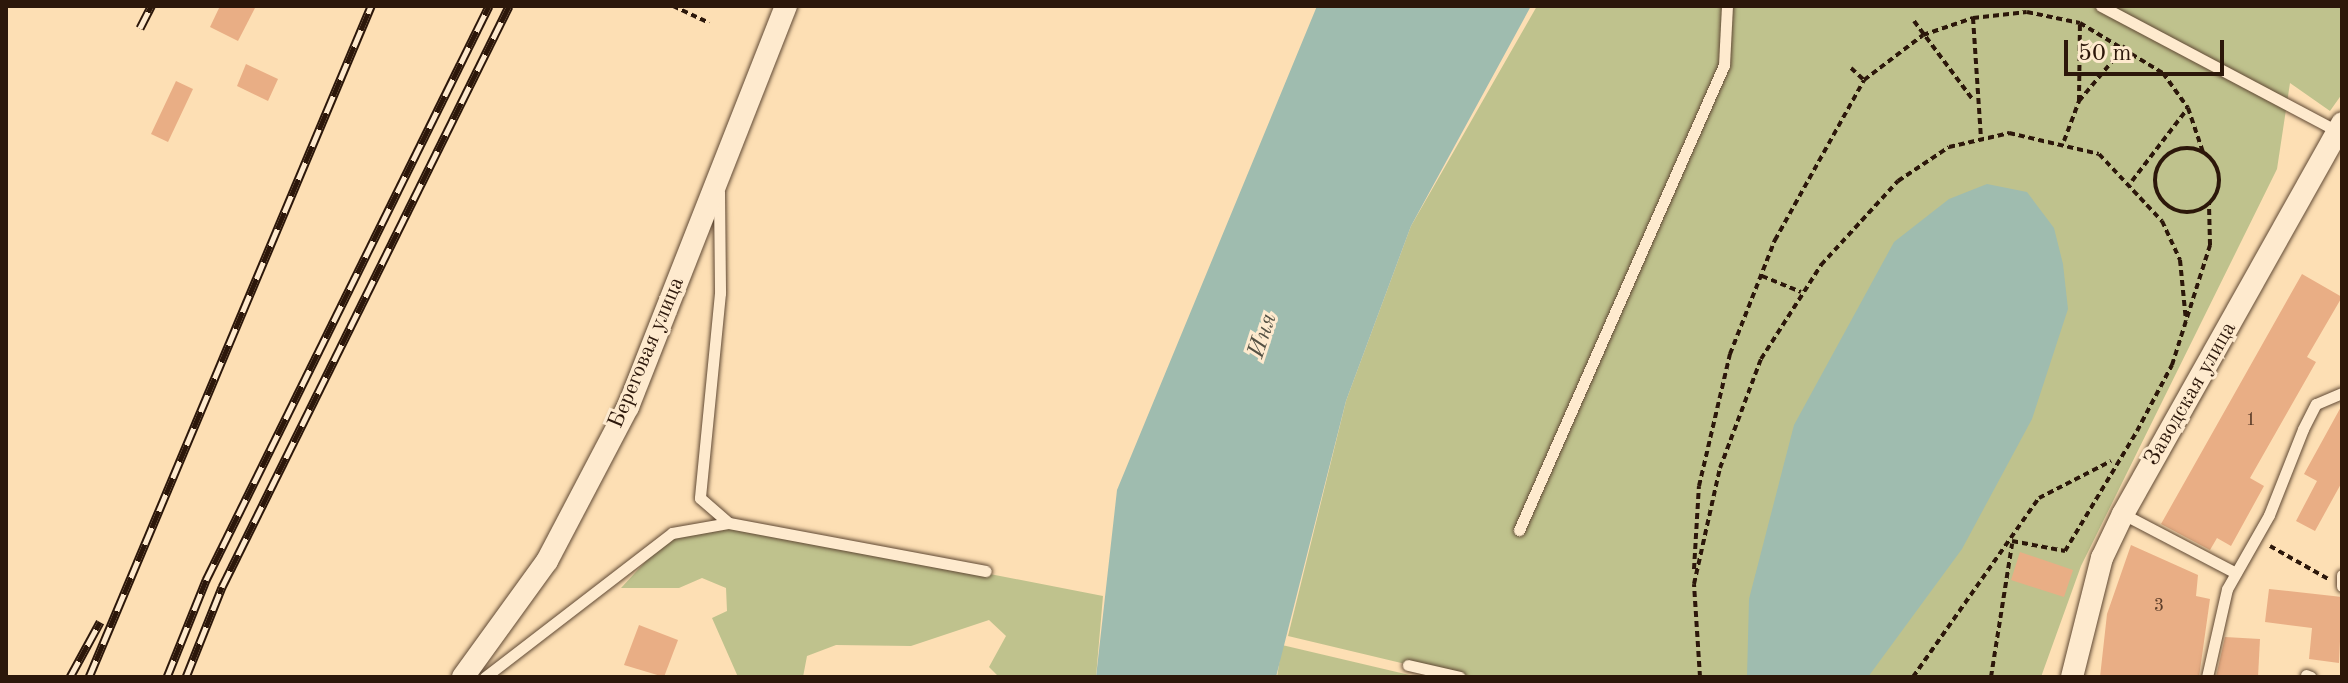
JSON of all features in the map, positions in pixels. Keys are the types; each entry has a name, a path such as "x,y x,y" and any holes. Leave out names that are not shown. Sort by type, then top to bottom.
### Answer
{"street":[{"name":"Береговая улица","path":"463,677 547,561 628,407 786,6"},
{"name":"Заводская улица","path":"2072,677 2102,558 2123,514 2340,127"}],"lane":[{"path":"1519,530 1724,65 1727,6"},
{"path":"2101,6 2340,127"},
{"path":"719,176 720,293 700,498 729,523"},
{"path":"2207,677 2236,573 2257,538 2316,404 2342,393"},
{"path":"2123,514 2236,573"},
{"path":"485,677 672,533 729,523 986,571"},
{"path":"1408,665 1460,677"}],"path":[{"path":"673,6 709,23"},
{"path":"1700,677 1694,584 1699,486 1730,354 1762,276 1864,80 1923,35 1973,18 2027,12 2080,23 2125,46 2163,73 2188,108 2203,152 2219,177 2209,204 2210,245 2165,378 2113,460 2065,551 2012,541"},
{"path":"1973,18 1974,102 1981,139"},
{"path":"1914,21 1974,102"},
{"path":"2079,101 2080,23"},
{"path":"2064,141 2079,101 2125,46"},
{"path":"1851,68 1864,80"},
{"path":"2131,182 2188,108"},
{"path":"1694,584 1720,468 1761,359 1801,292 1898,181 1949,147 2009,133 2064,141 2099,154 2131,182 2162,221 2180,260 2186,321"},
{"path":"2203,152 2182,148 2162,158 2155,190 2178,212 2209,204"},
{"path":"1762,276 1801,292"},
{"path":"1913,677 2012,541 2039,498 2113,460"},
{"path":"2257,538 2342,582"},
{"path":"1991,677 2012,541"}],"green space":[{"path":"1537,6 2342,6 2342,94 2330,111 2290,83 2277,169 2081,566 2041,677 1460,677 1288,636 1346,401 1411,226"},
{"path":"729,523 1103,596 1096,677 999,677 989,667 1006,636 989,620 911,646 836,645 807,656 803,677 738,677 712,618 727,611 726,588 702,578 679,588 621,588 672,533"},
{"path":"1282,645 1418,677 1277,677"}],"water":[{"name":"Иня","path":"1317,6 1531,6 1411,226 1346,401 1276,677 1096,677 1117,490"},
{"path":"1987,184 2027,192 2054,228 2063,264 2068,309 2032,419 1962,549 1868,677 1747,677 1749,599 1794,425 1894,242 1949,199"}],"building":[{"path":"220,6 256,6 238,41 210,27"},
{"path":"246,64 278,79 268,101 237,86"},
{"path":"176,81 193,89 168,142 151,134"},
{"path":"2302,274 2342,297 2307,357 2316,362 2250,478 2264,486 2231,546 2217,538 2210,550 2161,524"},
{"path":"2342,405 2342,482 2315,531 2296,521 2317,481 2304,474"},
{"path":"2131,545 2198,575 2196,596 2210,599 2199,677 2100,677 2107,614"},
{"path":"2020,552 2073,570 2064,597 2011,580"},
{"path":"2269,589 2342,597 2339,663 2309,659 2312,628 2265,622"},
{"path":"639,625 678,640 664,677 624,665"},
{"path":"2225,637 2260,639 2258,677 2216,677"}],"railway":[{"path":"140,28 151,6"},
{"path":"89,677 371,6"},
{"path":"167,677 206,580 489,6"},
{"path":"186,677 222,587 509,6"},
{"path":"70,677 100,622"}]}
